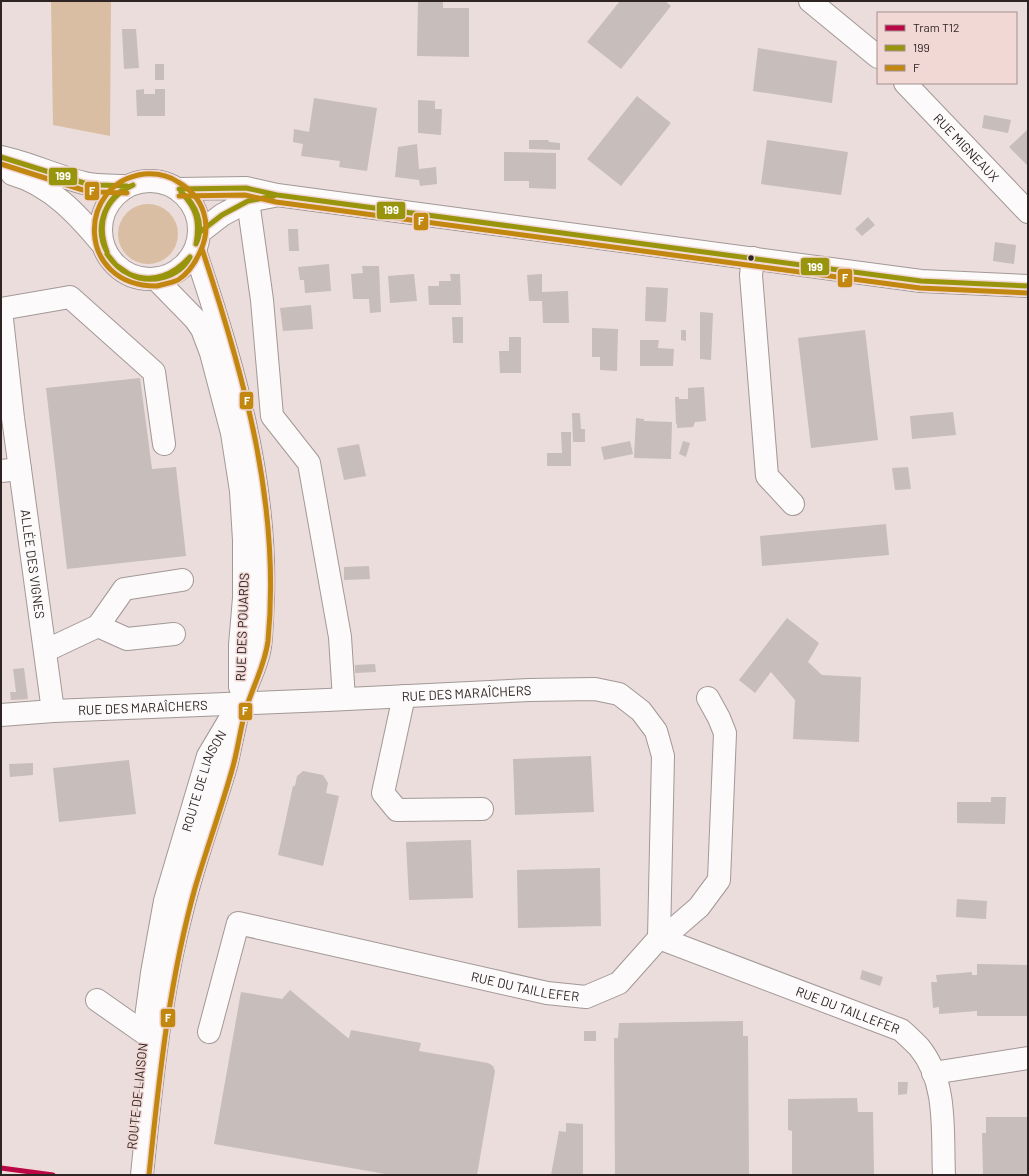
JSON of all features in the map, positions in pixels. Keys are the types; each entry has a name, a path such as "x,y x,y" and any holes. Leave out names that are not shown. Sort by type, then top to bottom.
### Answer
{"street":[{"path":"816,4 877,56"},
{"name":"RUE MIGNEAUX","path":"906,84 1028,212"},
{"path":"1,157 17,160 42,170 84,183 109,186 127,186 144,181 163,182 179,189 191,201 198,216 197,242"},
{"path":"1,171 37,184 52,193 72,210 103,245 109,257 118,267 129,275 142,279 156,279 172,274 185,264 197,242 222,215 248,201 277,195"},
{"path":"103,245 101,232 102,218 107,205 116,194 127,186"},
{"path":"179,189 246,188 277,195 920,281 1028,302"},
{"path":"248,201 262,300 272,416 309,463 340,637 344,699"},
{"name":"RUE DES POUARDS","path":"197,242 227,350 247,431 257,490 262,536 264,577 260,650 240,703"},
{"path":"753,258 751,275 767,476 793,504"},
{"name":"RUE DES POUARDS","path":"156,279 195,319 202,329 211,353 232,433 241,492 244,540 244,598 240,645 240,703"},
{"path":"920,281 1028,286"},
{"path":"1,310 70,297 154,372 164,444"},
{"name":"ALLÉE DES VIGNES","path":"1,310 10,431 11,470 45,651 53,711"},
{"path":"45,651 98,626 124,589 182,580"},
{"path":"98,626 127,639 174,634"},
{"name":"RUE DES MARAÎCHERS","path":"1,715 53,711 528,690 595,689 619,694 640,711 656,731 663,756 660,938"},
{"path":"404,696 383,793 397,810 482,809"},
{"path":"660,938 699,907 718,880 725,733 708,698"},
{"name":"ROUTE DE LIAISON","path":"128,1175 152,973 166,901 208,756 240,703"},
{"name":"ROUTE DE LIAISON","path":"142,1175 151,1091 167,983 183,908 227,762 240,703"},
{"name":"RUE DU TAILLEFER","path":"209,1032 238,923 547,993 586,997 619,983 660,938 901,1030 919,1047 931,1067 938,1088 942,1109 944,1175"},
{"path":"97,1000 144,1033"},
{"path":"933,1073 1028,1058"}],"shaded area":[{"path":"51,1 111,1 110,136 53,125"},
{"path":"148,204 164,209 169,213 173,218 178,234 173,250 169,255 164,259 148,264 132,259 127,255 123,250 118,234 123,218 127,213 132,209"}],"building":[{"path":"418,1 443,1 443,8 469,8 469,57 417,56"},
{"path":"620,1 665,1 671,6 621,69 587,42"},
{"path":"122,29 136,29 139,68 124,69"},
{"path":"758,48 837,61 832,103 753,91"},
{"path":"155,64 164,64 164,80 155,80"},
{"path":"144,89 144,94 155,94 155,89 165,89 165,116 137,116 136,90"},
{"path":"637,96 671,123 621,186 587,159"},
{"path":"314,98 377,108 367,171 339,167 340,161 301,156 303,144 293,142 294,129 309,132"},
{"path":"418,100 435,101 435,109 442,109 441,135 418,133"},
{"path":"984,115 1011,120 1008,133 982,128"},
{"path":"1027,130 1028,131 1028,166 1009,147"},
{"path":"529,140 548,140 549,142 560,143 560,150 529,149"},
{"path":"767,140 848,152 841,195 761,184"},
{"path":"417,144 419,169 436,167 437,184 420,186 419,180 395,177 398,147"},
{"path":"504,152 556,153 556,189 529,188 529,181 504,181"},
{"path":"868,217 875,225 862,236 855,229"},
{"path":"288,229 298,229 299,251 289,251"},
{"path":"995,242 1016,245 1014,264 993,261"},
{"path":"329,264 331,291 305,293 304,280 300,280 298,267"},
{"path":"362,266 379,266 381,312 370,313 369,299 353,299 351,274 363,273"},
{"path":"414,274 417,301 390,303 388,276"},
{"path":"450,274 460,274 461,305 429,305 428,286 439,286 439,281 451,281"},
{"path":"542,274 542,292 568,291 569,323 543,323 542,301 529,301 527,275"},
{"path":"646,287 668,288 666,322 645,321"},
{"path":"311,305 313,329 283,331 280,308"},
{"path":"700,312 713,313 711,360 700,359"},
{"path":"452,317 463,317 463,343 453,343"},
{"path":"592,328 618,329 617,371 600,370 600,357 592,357"},
{"path":"681,330 686,330 686,341 681,340"},
{"path":"865,330 878,440 811,448 798,338"},
{"path":"509,337 521,337 521,373 500,373 499,351 509,351"},
{"path":"640,340 659,340 658,348 674,349 673,366 640,366"},
{"path":"140,378 152,469 176,467 186,556 67,569 46,388"},
{"path":"704,387 706,421 695,422 693,427 677,428 675,397 679,397 679,399 688,399 688,388"},
{"path":"953,412 956,435 912,439 910,416"},
{"path":"572,413 580,413 581,429 585,429 585,442 573,442"},
{"path":"636,418 644,419 644,421 672,422 671,459 634,458"},
{"path":"561,432 571,432 571,466 547,466 547,453 562,453"},
{"path":"630,441 633,454 604,460 601,447"},
{"path":"683,441 690,443 686,457 679,454"},
{"path":"359,444 366,476 344,480 337,448"},
{"path":"908,467 911,489 895,490 892,468"},
{"path":"886,524 889,555 762,566 760,536"},
{"path":"369,566 370,579 344,580 344,567"},
{"path":"787,618 819,643 808,662 822,675 861,677 859,742 793,739 795,700 771,672 755,693 739,680"},
{"path":"375,664 376,672 355,673 355,665"},
{"path":"24,668 28,699 11,700 10,692 16,692 13,669"},
{"path":"591,756 594,812 515,815 513,759"},
{"path":"129,760 136,814 59,822 53,768"},
{"path":"33,763 33,775 10,777 9,764"},
{"path":"303,771 323,775 328,783 326,793 339,796 323,866 278,855 293,786 295,786 297,776"},
{"path":"991,797 1006,797 1005,824 957,823 957,802 991,802"},
{"path":"471,840 473,898 409,900 406,842"},
{"path":"600,868 601,926 518,928 517,870"},
{"path":"957,899 987,901 986,919 956,917"},
{"path":"977,964 1028,965 1028,1016 977,1016 977,1011 939,1014 939,1007 933,1008 931,982 937,982 936,975 972,972 972,975 977,975"},
{"path":"862,970 883,977 880,986 860,979"},
{"path":"290,990 348,1038 351,1030 421,1043 419,1051 488,1063 493,1066 495,1071 477,1175 391,1175 214,1144 241,992 282,999"},
{"path":"743,1021 743,1036 748,1036 749,1175 615,1175 614,1038 618,1038 619,1023"},
{"path":"584,1031 596,1031 596,1041 584,1041"},
{"path":"898,1082 908,1082 907,1094 898,1095"},
{"path":"857,1098 858,1112 873,1112 874,1175 792,1175 792,1131 788,1130 788,1099"},
{"path":"986,1117 1028,1117 1028,1175 983,1175 982,1133 986,1133"},
{"path":"566,1123 583,1124 583,1175 551,1175 559,1131 566,1132"}],"tram line":[{"name":"T12","path":"1,1168 53,1175"}],"transit line":[{"name":"199","path":"1,157 84,183 127,186"},
{"name":"F","path":"1,164 83,190 127,193"},
{"name":"F","path":"156,286 130,282 111,270 99,253 94,233 97,213 106,195 122,181 144,174 166,176 187,188 200,204 204,212 206,222 204,242 191,268 178,280 157,286"},
{"name":"199","path":"107,252 101,232 105,212 109,204 116,196 124,189 133,185"},
{"name":"199","path":"107,252 102,231 105,213 115,197 133,185"},
{"name":"199","path":"179,189 246,188 277,195 921,281 1028,286"},
{"name":"199","path":"181,192 191,203 198,215 200,230 196,244"},
{"name":"199","path":"181,192 191,204 196,216 198,229 196,244"},
{"name":"F","path":"179,196 245,195 276,202 920,288 1028,293"},
{"name":"199","path":"200,232 222,215 248,201 274,196"},
{"name":"F","path":"149,1175 166,1030 178,959 195,888 232,770 246,709 262,667 268,641 271,591 269,541 264,491 256,442 232,344 202,249"},
{"name":"199","path":"107,254 116,265 129,274"},
{"name":"199","path":"107,254 117,266 129,274"},
{"name":"199","path":"129,274 138,277 155,278 177,269 190,257"},
{"name":"199","path":"129,274 146,279 163,278 179,270 190,257"}]}
